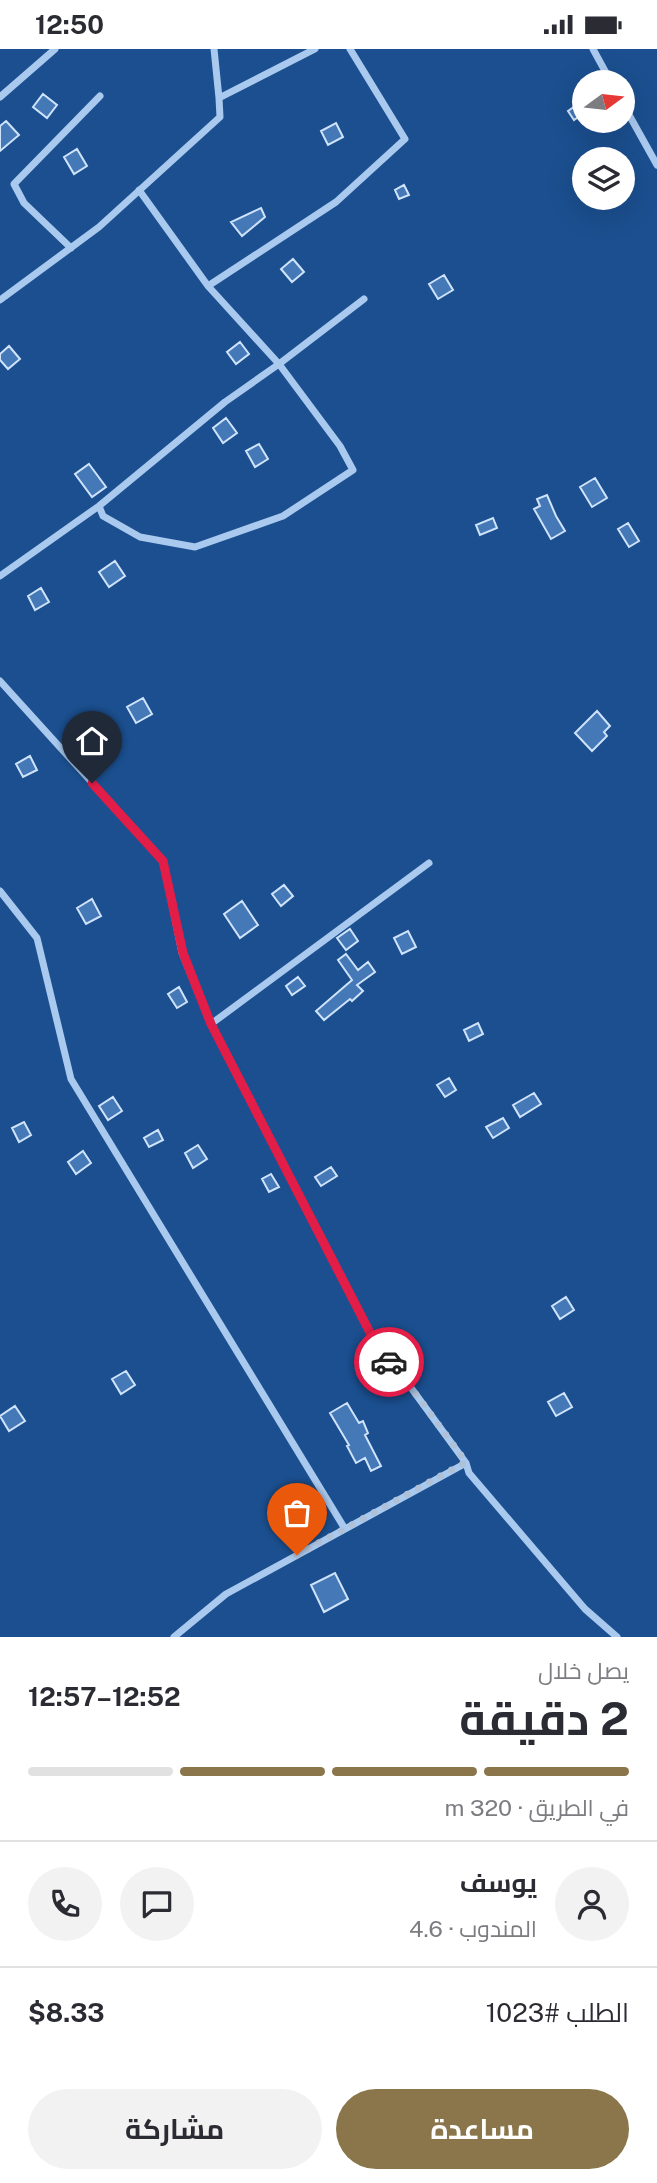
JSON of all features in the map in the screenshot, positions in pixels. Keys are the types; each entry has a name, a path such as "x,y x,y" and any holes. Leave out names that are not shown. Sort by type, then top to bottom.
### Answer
{"street":[{"path":"0,97 55,49"},
{"path":"0,300 99,227 220,117 214,49"},
{"path":"219,98 315,49"},
{"path":"208,286 336,202 405,138 350,49"},
{"path":"593,49 604,70"},
{"path":"71,248 24,203 14,184 100,96"},
{"path":"635,126 657,165"},
{"path":"99,506 103,516 140,537 195,547 283,516 353,470 340,446 279,364 208,286 139,190"},
{"path":"0,576 99,506 225,402 364,299"},
{"path":"0,681 163,861 183,953 211,1024 380,1352 409,1385 466,1462 469,1473 585,1609 617,1637"},
{"path":"211,1024 429,863"},
{"path":"0,891 37,938 71,1079 345,1529"},
{"path":"174,1637 226,1594 466,1462"}],"building":[{"path":"43,94 57,105 47,118 33,107"},
{"path":"6,121 19,135 0,151 0,126"},
{"path":"336,123 343,137 328,145 321,131"},
{"path":"77,149 87,166 74,174 64,157"},
{"path":"404,185 409,195 399,199 395,190"},
{"path":"261,208 265,217 242,236 231,222"},
{"path":"293,259 304,272 292,282 281,269"},
{"path":"444,275 453,290 438,299 429,284"},
{"path":"240,342 249,354 236,364 227,352"},
{"path":"9,346 20,359 8,369 0,360 0,354"},
{"path":"226,418 237,433 223,443 213,428"},
{"path":"259,444 268,459 255,467 246,451"},
{"path":"89,464 106,487 92,497 75,474"},
{"path":"595,478 607,498 592,507 580,487"},
{"path":"547,495 565,531 551,539 534,509 540,506 537,499"},
{"path":"493,518 497,528 480,535 476,525"},
{"path":"628,523 639,541 629,547 618,529"},
{"path":"115,561 125,576 109,587 99,572"},
{"path":"41,588 49,602 35,610 28,596"},
{"path":"143,698 152,714 136,723 127,707"},
{"path":"597,711 610,726 604,732 607,736 592,751 575,733"},
{"path":"30,756 37,770 23,777 16,764"},
{"path":"284,885 293,896 281,906 272,894"},
{"path":"92,899 101,916 86,924 77,908"},
{"path":"242,901 258,925 240,938 224,914"},
{"path":"350,929 358,941 346,950 337,938"},
{"path":"408,931 416,947 402,954 394,938"},
{"path":"346,954 358,970 368,962 375,972 357,985 363,991 324,1020 316,1011 352,980 338,960"},
{"path":"298,977 305,986 292,995 286,986"},
{"path":"179,987 187,1002 177,1008 168,994"},
{"path":"478,1023 483,1034 469,1041 464,1030"},
{"path":"449,1078 456,1090 445,1097 437,1085"},
{"path":"534,1093 541,1104 520,1117 513,1105"},
{"path":"113,1097 122,1111 108,1120 99,1106"},
{"path":"503,1118 509,1128 493,1138 486,1127"},
{"path":"24,1122 31,1135 19,1142 12,1128"},
{"path":"158,1130 163,1140 149,1147 144,1138"},
{"path":"198,1145 207,1159 193,1168 185,1153"},
{"path":"83,1151 91,1163 76,1174 68,1162"},
{"path":"331,1167 337,1176 321,1186 315,1177"},
{"path":"271,1174 279,1187 269,1192 262,1179"},
{"path":"566,1297 574,1310 560,1319 552,1306"},
{"path":"126,1371 135,1385 121,1394 112,1379"},
{"path":"564,1393 572,1407 556,1416 548,1402"},
{"path":"347,1403 359,1423 363,1421 368,1433 365,1435 381,1466 371,1471 365,1458 356,1463 330,1413"},
{"path":"15,1406 25,1421 9,1431 0,1416"},
{"path":"335,1573 348,1599 324,1612 311,1585"}],"way so far":[{"path":"297,1555 466,1462 389,1362"}],"route":[{"path":"92,783 163,861 183,953 211,1024 380,1352 389,1362"}]}
